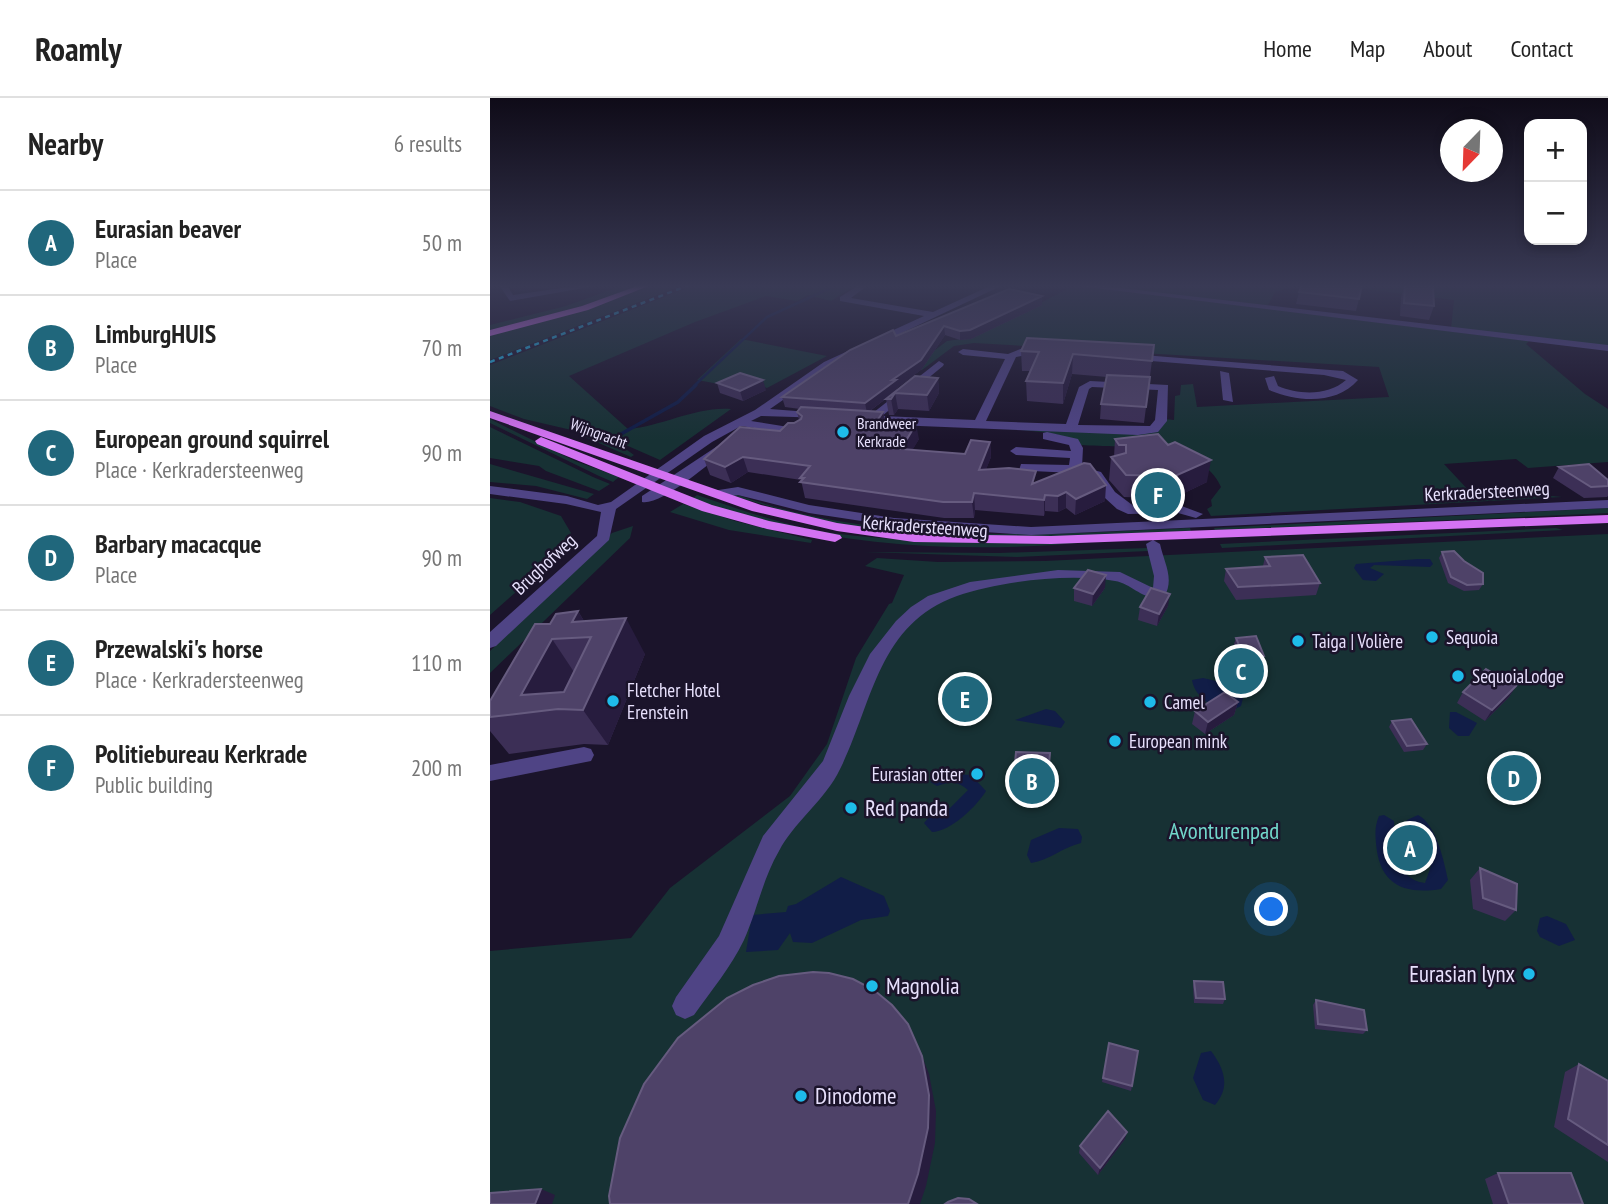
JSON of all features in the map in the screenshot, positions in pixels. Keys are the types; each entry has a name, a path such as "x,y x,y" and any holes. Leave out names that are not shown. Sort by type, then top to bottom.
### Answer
{"main road":[{"name":"Wijngracht","path":"490,414 662,474"},
{"name":"Wijngracht","path":"524,428 539,440 559,450 654,488"},
{"name":"Kerkradersteenweg","path":"662,474 796,518 837,527 922,538 1051,540 1202,528 1307,537 1351,531 1608,519"},
{"name":"Kerkradersteenweg","path":"654,488 767,526 895,545 1015,550 1153,544 1202,528"}],"street":[{"path":"609,512 635,506 654,488 662,474 708,439 742,423 828,364 887,337"},
{"path":"1512,337 1608,348"},
{"path":"963,352 1010,357 1023,351 1055,352"},
{"path":"1121,356 1213,362 1343,374 1353,380 1348,385 1224,373 1212,369 1213,362"},
{"path":"979,424 1010,357"},
{"path":"871,419 939,364"},
{"path":"1224,373 1229,400"},
{"path":"759,412 845,418 871,419 979,424 1139,431 1154,429 1161,421 1164,387 1090,384 1084,387 1071,428"},
{"path":"742,423 797,432"},
{"path":"490,490 537,496 556,507 594,518 654,488 678,480 726,443 742,423"},
{"path":"979,424 989,429 1071,440 1075,444 1077,455 1075,469"},
{"path":"1016,451 1077,455"},
{"path":"1023,480 1026,467 1075,469 1096,475 1117,472"},
{"path":"1096,475 1110,498 1122,509 1133,512 1184,508 1202,528"},
{"name":"Kerkradersteenweg","path":"1202,528 1608,504"},
{"name":"Brughofweg","path":"490,642 604,537 609,512"},
{"path":"685,1006 728,945 743,912 758,865 773,839 828,771 864,681 891,638 915,609 951,592 980,585 1051,576 1121,577 1149,593 1158,593 1163,579 1153,544"},
{"path":"490,773 584,755"}],"green space":[{"path":"490,337 550,337 490,360"},
{"path":"563,337 661,337 569,376 628,429 705,410 731,409 660,460 618,439 613,440 634,455 631,457 578,434 580,432 524,419 490,406 490,365"},
{"path":"975,337 1493,337 1529,341 1526,344 1585,394 1608,409 1608,462 1528,468 1516,459 1444,464 1471,493 1511,492 1562,497 1211,516 1207,509 1212,506 1211,500 1221,487 1212,472 1180,455 1160,450 1081,445 1075,440 1054,434 993,428 1137,433 1165,419 1174,420 1175,396 1180,395 1181,385 1193,384 1197,407 1389,397 1379,367 974,343 954,346 922,370 911,368 947,341"},
{"path":"1514,337 1608,337 1608,348"},
{"path":"741,339 827,356 767,388 746,381 730,386 697,380"},
{"path":"490,419 575,461 619,477 613,482 599,476 490,423"},
{"path":"490,427 610,484 599,491 539,466 490,458"},
{"path":"490,464 594,494 587,499 536,486 490,482"},
{"path":"697,495 781,522 864,537 928,541 1090,542 971,547 850,539 772,524 690,500"},
{"path":"731,495 790,511 903,529 1018,534 1190,528 1191,531 1060,537 902,534 819,521"},
{"path":"490,498 520,502 561,516 571,533 569,542 561,552 490,615"},
{"path":"683,504 735,521 812,540 811,543 729,530 670,512"},
{"path":"1608,508 1608,513 1214,528"},
{"path":"633,526 630,538 490,673 490,651 612,533"},
{"path":"1556,528 1563,530 1222,548 1220,544"},
{"name":"Avonturenpad","path":"1608,534 1608,1204 490,1204 490,951 631,938 670,888 790,796 827,744 856,658 892,603 904,575 865,566 877,558 938,562 1045,561"},
{"path":"1147,548 1148,551 1017,557 864,552 999,553"}],"water":[{"path":"1430,559 1433,564 1430,567 1374,565 1370,568 1384,574 1376,581 1363,580 1354,568 1356,564"},
{"path":"1203,678 1234,690 1243,698 1241,706 1234,709 1218,708 1204,700 1192,680"},
{"path":"1046,709 1055,711 1065,722 1061,728 1015,720"},
{"path":"1450,712 1456,712 1477,723 1469,736 1458,736 1449,728"},
{"path":"943,773 971,775 986,791 962,817 947,828 932,832 924,823 931,815 950,808 968,790 957,783 937,786 930,782"},
{"path":"1384,815 1394,821 1396,850 1402,868 1407,875 1425,883 1431,866 1417,857 1416,849 1420,842 1406,824 1407,820 1418,815 1430,826 1448,880 1441,889 1405,888 1388,877 1378,857 1376,839 1379,816"},
{"path":"1059,828 1078,829 1082,837 1081,843 1031,863 1027,855 1031,840"},
{"path":"841,877 884,896 890,911 888,916 861,920 812,943 793,942 790,933 778,950 746,952 752,915 786,912 788,906"},
{"path":"1547,916 1566,924 1575,940 1559,946 1540,937 1537,931 1540,918"},
{"path":"1211,1051 1224,1078 1223,1091 1215,1105 1203,1100 1193,1078 1201,1053"}],"building":[{"path":"879,337 937,337 921,360 865,403 782,397 850,350"},
{"path":"1027,338 1154,345 1152,361 1073,354 1063,383 1026,381 1039,352 1021,351"},
{"path":"740,373 763,380 740,391 717,383"},
{"path":"1107,375 1150,377 1146,407 1101,404"},
{"path":"915,376 938,378 927,395 895,393 891,399 886,399"},
{"path":"801,407 883,412 877,421 916,424 901,449 965,454 971,440 990,442 979,470 1009,468 1036,471 1032,484 1084,463 1090,464 1106,485 1076,499 1066,492 1058,496 1045,495 1044,500 974,493 972,502 943,502 800,482 804,478 800,478 810,466 743,457 725,467 704,459 740,427 780,431 788,423 801,419 802,416 797,412"},
{"path":"1158,434 1168,445 1175,442 1211,460 1175,476 1126,475 1111,457 1126,453 1126,445 1119,445 1115,439"},
{"path":"1589,464 1608,480 1608,486 1591,487 1559,467"},
{"path":"1454,551 1483,573 1483,584 1467,585 1451,577 1442,552"},
{"path":"1303,555 1320,583 1238,587 1226,569 1270,566 1265,557"},
{"path":"1088,570 1106,575 1093,594 1074,588"},
{"path":"1151,588 1170,594 1159,614 1140,607"},
{"path":"578,611 572,622 626,618 583,710 558,709 490,717 490,701 535,624 550,624 556,614","holes":["591,637 564,692 521,695 552,639"]},
{"path":"1256,636 1264,656 1244,657 1236,638"},
{"path":"1486,669 1516,686 1492,710 1463,692"},
{"path":"1225,692 1238,702 1208,722 1195,711"},
{"path":"1411,719 1427,744 1407,746 1392,721"},
{"path":"1016,752 1050,753 1047,787 1013,785"},
{"path":"1480,868 1517,884 1516,910 1483,898"},
{"name":"Dinodome","path":"813,972 853,979 874,990 892,1005 908,1024 922,1056 929,1095 928,1128 908,1204 610,1204 609,1196 620,1138 644,1084 678,1038 727,998 753,985 779,976"},
{"path":"1194,981 1223,982 1225,999 1196,998"},
{"path":"1316,1000 1364,1010 1367,1030 1318,1024"},
{"path":"1109,1043 1138,1051 1132,1086 1103,1078"},
{"path":"1579,1064 1608,1081 1608,1145 1568,1119"},
{"path":"1108,1111 1127,1132 1100,1168 1080,1146"},
{"path":"1498,1173 1571,1173 1583,1204 1509,1204"},
{"path":"541,1189 535,1204 490,1204 490,1193"},
{"path":"958,1198 969,1199 977,1204 945,1204"}],"waterway":[{"path":"694,386 746,337"},
{"path":"621,434 678,402 696,385"}],"railway":[{"path":"490,362 556,337"}],"place":[{"name":"Brandweer Kerkrade","path":"843,432"},
{"name":"Politiebureau Kerkrade","path":"1158,495"},
{"name":"Sequoia","path":"1432,637"},
{"name":"Taiga | Volière","path":"1298,641"},
{"name":"European ground squirrel","path":"1241,671"},
{"name":"SequoiaLodge","path":"1458,676"},
{"name":"Przewalski's horse","path":"965,699"},
{"name":"Fletcher Hotel Erenstein","path":"613,701"},
{"name":"Camel","path":"1150,702"},
{"name":"European mink","path":"1115,741"},
{"name":"Eurasian otter","path":"977,774"},
{"name":"Barbary macacque","path":"1514,778"},
{"name":"LimburgHUIS","path":"1032,781"},
{"name":"Red panda","path":"851,808"},
{"name":"Eurasian beaver","path":"1410,848"},
{"name":"Eurasian lynx","path":"1529,974"},
{"name":"Magnolia","path":"872,986"},
{"name":"Dinodome","path":"801,1096"}]}
